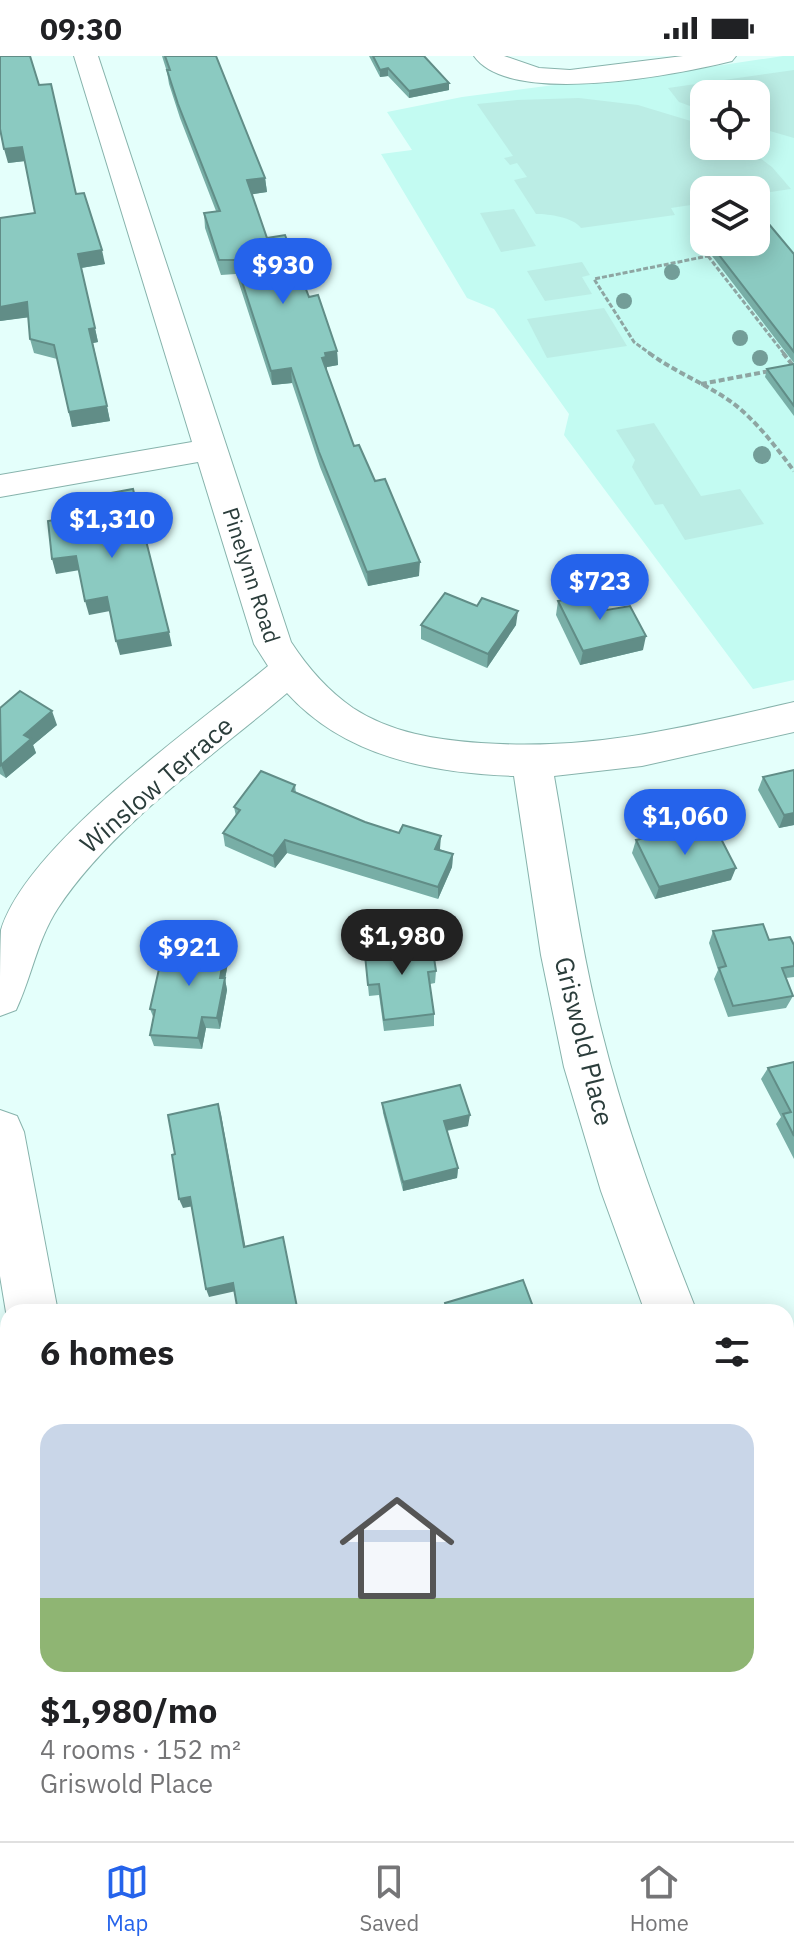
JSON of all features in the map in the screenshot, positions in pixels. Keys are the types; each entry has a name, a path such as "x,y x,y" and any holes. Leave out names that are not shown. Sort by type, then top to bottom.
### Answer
{"street":[{"name":"Pinelynn Road","path":"86,56 273,644 287,671 316,702 347,724 381,740 418,751 471,759 532,761 590,759 794,717"},
{"path":"486,56 527,73 574,78 724,56"},
{"path":"0,486 212,449"},
{"name":"Winslow Terrace","path":"0,996 5,973 25,925 55,876 93,834 287,671"},
{"name":"Griswold Place","path":"532,761 569,984 595,1095 634,1217 668,1304"},
{"path":"0,1132 31,1304"}],"path":[{"path":"794,367 708,256 594,279 634,342 648,355 731,402 773,444 794,471"},
{"path":"700,384 778,370"}],"shaded area":[{"path":"794,56 794,680 753,689 564,435 569,414 494,309 467,298 381,154 412,150 387,112 462,97 562,84 602,83"},
{"path":"794,70 794,138 770,131 770,80 724,80"},
{"path":"690,85 690,106 679,102 668,88"},
{"path":"579,98 638,105 690,121 690,160 763,160 791,189 770,192 770,176 690,176 690,205 671,208 675,215 581,228 567,219 536,214 514,180 527,177 517,163 510,165 504,158 513,156 477,104"},
{"path":"514,209 536,246 501,252 480,213"},
{"path":"582,262 590,275 582,277 592,294 545,301 527,271"},
{"path":"604,308 627,346 547,358 527,319"},
{"path":"654,423 701,496 740,489 764,524 685,540 663,504 655,505 632,467 635,460 616,430"}],"building":[{"path":"0,56 30,56 39,85 51,84 76,194 84,193 102,250 78,254 95,328 89,329 107,406 69,412 54,345 30,339 27,302 0,307 0,218 35,213 22,147 4,149 0,129"},
{"path":"165,56 216,56 265,178 247,180 267,238 285,235 309,297 318,295 337,351 325,353 326,357 322,358 354,446 359,445 375,481 385,479 420,562 367,572 319,452 291,368 271,371 235,260 219,260 204,213 220,211 178,104"},
{"path":"373,56 424,56 449,83 409,91 388,68 380,70"},
{"path":"770,225 794,254 794,352 720,256 770,256"},
{"path":"794,364 794,406 767,369"},
{"path":"133,489 169,632 116,641 107,597 85,601 76,556 52,559 48,521 66,518 62,502"},
{"path":"445,593 477,606 482,598 518,611 488,654 421,625"},
{"path":"598,593 607,610 630,606 646,636 583,651 558,601"},
{"path":"20,691 52,711 24,735 31,739 1,765 0,708"},
{"path":"794,770 794,813 784,815 763,777"},
{"path":"261,771 295,785 292,791 365,822 399,833 403,825 441,836 435,849 453,854 438,887 285,840 273,856 223,833 240,810 234,807"},
{"path":"675,831 680,840 717,831 736,868 659,887 636,840"},
{"path":"763,924 769,940 790,937 794,945 794,966 782,968 793,996 733,1006 719,968 726,966 713,931"},
{"path":"176,936 227,940 220,978 225,978 217,1018 202,1017 198,1038 150,1035 155,1010 150,1009 159,969 170,970"},
{"path":"431,938 436,971 428,972 434,1014 384,1020 379,984 368,985 364,945"},
{"path":"794,1062 794,1136 783,1114 791,1112 768,1068"},
{"path":"460,1085 470,1115 444,1121 458,1168 403,1182 382,1103"},
{"path":"218,1104 244,1247 283,1237 296,1304 237,1304 233,1283 206,1289 190,1197 179,1199 168,1115"},
{"path":"523,1280 532,1304 445,1304"}]}
